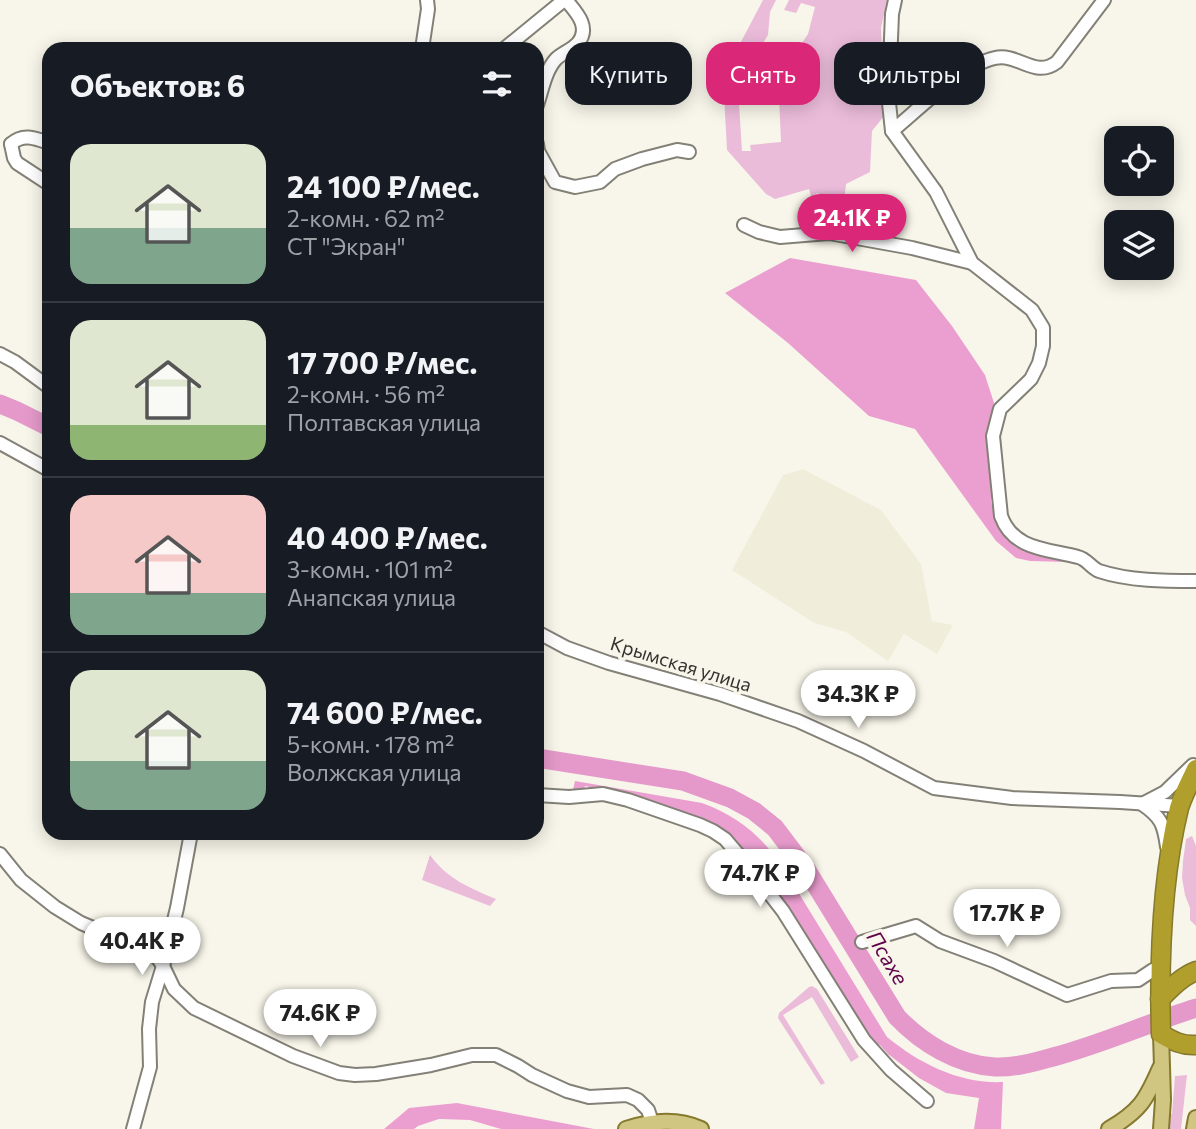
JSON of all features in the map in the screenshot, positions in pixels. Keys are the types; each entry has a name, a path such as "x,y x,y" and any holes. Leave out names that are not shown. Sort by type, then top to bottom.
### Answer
{"highway":[{"path":"1196,769 1180,806 1170,860 1164,913 1160,999 1161,1034 1186,1046 1196,1045"},
{"path":"1162,959 1187,971 1195,971"},
{"path":"1160,999 1178,981 1195,971"}],"main road":[{"path":"1161,1034 1161,1129"},
{"path":"1109,1129 1140,1106 1162,1063"},
{"path":"1194,1129 1196,1118"},
{"path":"626,1129 652,1122 682,1122 701,1129"}],"street":[{"path":"423,42 427,0"},
{"path":"513,42 565,0 580,17 584,31 578,43 555,60 544,85"},
{"path":"895,0 889,76 892,131 936,192 972,263"},
{"path":"892,131 953,80 994,58 1009,57 1031,67 1051,67 1104,0"},
{"path":"42,142 25,136 6,141 18,163 42,179"},
{"path":"544,162 555,182 575,187 600,182 615,169 642,159 677,150 689,152"},
{"path":"744,225 780,237 829,233 912,248 972,263 1032,310 1043,328 1039,363 1031,379 1000,409 993,436 1001,516 1005,528 1029,546 1082,558 1095,570 1162,582 1196,581"},
{"path":"0,354 42,382"},
{"path":"0,443 42,466"},
{"name":"Крымская улица","path":"544,636 567,648 609,663 720,694 798,721 864,751 934,788 1012,798 1180,806"},
{"path":"1142,804 1165,792 1196,762"},
{"path":"544,795 569,797 603,794 628,800 700,825 725,839 783,911 864,1040 891,1070 927,1101"},
{"path":"1142,804 1161,819 1170,860"},
{"path":"133,1129 150,1067 149,1029 152,1002 177,908 190,840"},
{"path":"0,854 22,880 55,907 81,923 157,957 174,989 194,1008 293,1056 338,1073 355,1075 431,1065 472,1055 496,1055 567,1091 590,1097 627,1095 638,1100 648,1110 652,1122"},
{"path":"862,942 916,926 940,941 994,961 1067,995 1111,981 1138,980 1153,970 1162,959"}],"shaded area":[{"path":"763,0 776,0 770,12 768,35 764,42 741,42"},
{"path":"789,0 887,0 881,28 881,42 834,42 834,105 884,105 884,116 872,131 870,172 846,184 844,201 835,217 828,215 818,193 811,196 809,189 775,199 766,194 727,150 725,105 739,105 742,151 751,151 750,145 781,142 779,105 820,105 820,42 803,42 808,34 815,7 801,3 796,13 784,10"},
{"path":"790,258 916,280 985,375 994,403 990,421 991,502 997,523 1007,536 1069,559 1067,562 1016,558 996,541 915,429 869,416 788,343 725,293"},
{"path":"803,469 881,510 921,564 932,621 953,625 937,654 904,634 888,661 846,632 814,623 732,570 783,475"},
{"path":"575,781 702,803 729,816 751,831 770,850 787,874 887,1037 927,1064 956,1076 1003,1082 1001,1129 974,1129 979,1098 946,1093 919,1078 880,1045 871,1043 728,837 600,789 585,786 584,790 573,790"},
{"path":"1192,836 1196,846 1196,926 1190,920 1190,908 1182,878 1186,839"},
{"path":"430,855 451,877 496,899 490,906 422,880"},
{"path":"812,986 817,989 859,1057 851,1062 812,997 783,1015 825,1083 821,1085 778,1018 779,1013"},
{"path":"1187,1075 1181,1129 1168,1129 1175,1076"},
{"path":"457,1103 594,1129 501,1129 470,1120 439,1119 414,1129 384,1129 409,1108"}],"waterway":[{"name":"Псахе","path":"0,404 42,424"},
{"name":"Псахе","path":"544,759 683,781 730,798 754,811 775,828 806,869 897,1017 929,1044 967,1062 995,1067 1024,1064 1089,1046 1196,1008"}]}
